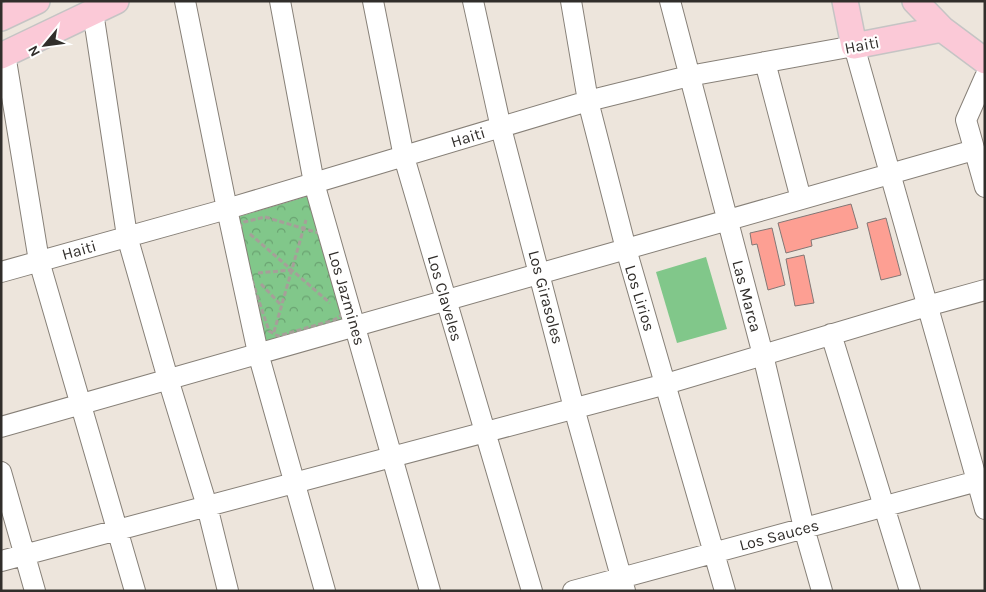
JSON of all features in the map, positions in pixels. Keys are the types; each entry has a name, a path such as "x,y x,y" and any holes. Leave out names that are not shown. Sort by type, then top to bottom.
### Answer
{"main road":[{"path":"3,55 116,1"},
{"path":"845,1 854,46"},
{"path":"915,1 942,29 985,61"},
{"path":"1,18 28,3"},
{"name":"Haiti","path":"854,46 942,29"}],"street":[{"path":"185,1 258,354 325,591"},
{"name":"Los Jazmines","path":"280,1 314,183 349,320 430,591"},
{"name":"Los Claveles","path":"373,1 404,157 532,591"},
{"name":"Los Girasoles","path":"474,1 501,128 574,408 623,584"},
{"name":"Los Lirios","path":"571,1 588,101 626,249 724,591"},
{"name":"Las Marca","path":"670,1 763,355 804,528 822,591"},
{"path":"94,12 127,236 207,506 228,591"},
{"path":"854,46 927,306 981,480 985,509"},
{"name":"Haiti","path":"1,272 227,209 588,101 689,76 854,46"},
{"path":"3,55 39,261 134,591"},
{"path":"765,62 801,199"},
{"path":"985,78 966,120 985,187"},
{"path":"1,426 258,354 349,320 446,300 974,150"},
{"path":"1,561 666,384 985,290"},
{"path":"831,334 910,591"},
{"path":"1,472 35,591"},
{"name":"Los Sauces","path":"573,591 623,584 714,552 981,480"}],"path":[{"path":"273,335 308,212"},
{"path":"265,217 322,234 349,320 334,320 278,336 273,335 269,331 239,241 238,229 240,225 244,222 265,217"},
{"path":"240,225 349,320"},
{"path":"250,274 292,270"},
{"path":"250,274 282,305"}],"green space":[{"path":"315,194 351,320 266,343 231,219"},
{"path":"706,257 727,329 677,343 656,272"}],"building":[{"path":"851,204 858,228 811,240 812,246 786,253 778,223"},
{"path":"886,218 901,275 881,280 867,223"},
{"path":"772,228 785,285 768,290 757,244 752,245 750,233"},
{"path":"804,255 814,303 795,306 786,259"}]}
